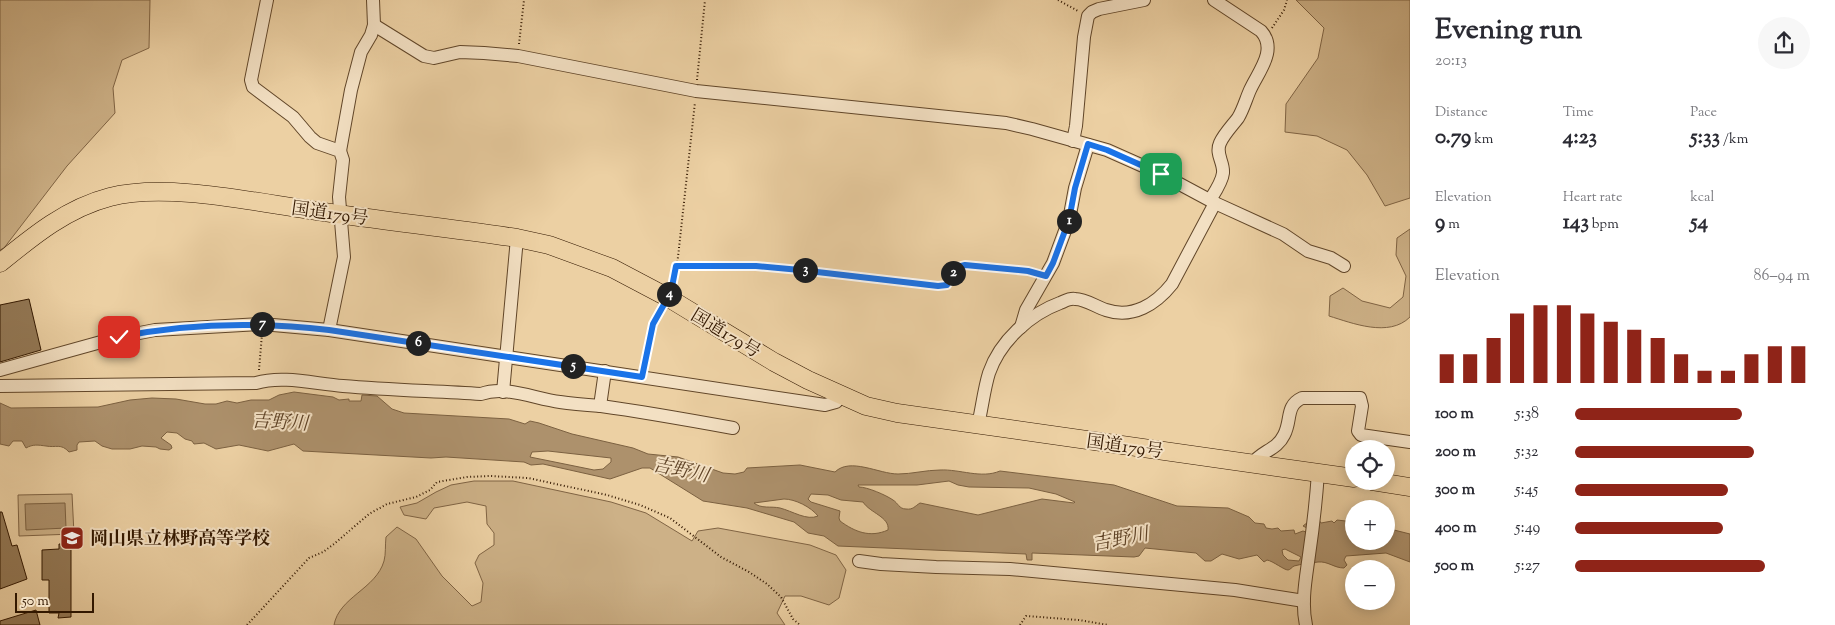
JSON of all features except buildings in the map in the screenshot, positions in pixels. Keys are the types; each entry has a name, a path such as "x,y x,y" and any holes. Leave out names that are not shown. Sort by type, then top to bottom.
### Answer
{"highway":[{"name":"国道179号","path":"0,263 54,221 110,197 140,192 202,195 517,238 549,245 612,268 667,298 774,362 866,406 897,413 978,425 1345,477"},
{"path":"1395,485 1410,487"}],"street":[{"path":"267,0 251,80 253,87 294,117 317,143 340,151"},
{"path":"329,330 344,257 339,197 344,160 340,151 351,90 361,52 371,35 374,25 373,0"},
{"path":"1073,141 1088,16 1099,9 1144,0"},
{"path":"978,425 990,372 1002,349 1021,327 1039,312 1072,298 1082,299 1107,311 1124,314 1134,312 1162,296 1172,284 1213,202 1221,179 1224,170 1218,154 1219,145 1239,116 1254,81 1261,71 1268,46 1266,36 1261,31 1214,0"},
{"path":"374,25 424,56 434,58 460,52 518,56 696,91 1006,123 1107,150 1161,174 1213,202 1283,234 1308,250 1331,258 1344,266"},
{"path":"1021,327 1026,310 1053,263 1069,220 1075,188 1088,144"},
{"path":"503,392 509,308 517,238"},
{"path":"0,370 83,346 155,330 262,324 329,330 825,405 836,402 842,396"},
{"path":"600,406 605,371"},
{"path":"0,386 256,383 280,380 344,386 481,394 503,392 558,402 669,416 733,428"},
{"path":"1252,464 1258,456 1275,448 1283,438 1288,426 1290,407 1294,402 1302,398 1360,398 1362,406 1358,431 1361,434 1410,442"},
{"path":"1306,625 1304,598 1316,505 1318,473"},
{"path":"859,561 918,566 1010,569 1304,598"}],"path":[{"path":"518,56 524,0"},
{"path":"642,377 653,324 671,292 676,266 705,0"},
{"path":"1058,0 1088,16"},
{"path":"1266,36 1284,10 1286,0"},
{"path":"676,266 756,266 938,286 947,285 954,268 965,265 1028,271 1046,276"},
{"path":"260,382 262,324"},
{"path":"247,625 309,558 323,552 370,514 387,504 416,497 430,490 437,482 467,477 490,476 528,478 607,495 640,505 670,518 721,557 767,584 781,597 793,619 800,625"},
{"path":"1020,625 1026,616 1079,620 1108,625"}],"shaded area":[{"path":"0,0 150,0 149,48 122,60 113,88 115,113 67,166 4,248 0,250"},
{"path":"1296,0 1410,0 1410,198 1385,206 1367,175 1347,150 1317,136 1285,132 1286,104 1318,58 1324,28"},
{"path":"1410,229 1410,317 1392,327 1381,328 1359,325 1329,316 1330,296 1343,288 1362,301 1390,308 1403,297 1406,276 1396,255 1397,238"},
{"path":"474,481 513,481 611,502 646,513 692,541 698,531 718,528 810,545 836,555 846,570 839,598 829,605 801,596 785,596 777,613 785,625 334,625 337,615 343,607 374,579 380,571 385,558 386,537 397,527 416,539 442,576 472,606 481,602 483,583 475,563 479,555 494,545 494,533 487,524 486,506 467,502 434,508 426,519 404,515 400,507 417,503 451,485"},
{"path":"72,494 74,534 19,536 18,495"}],"water":[{"name":"吉野川","path":"294,392 333,397 339,400 349,399 349,401 361,401 362,395 377,396 392,409 404,413 509,419 525,424 530,421 572,434 633,448 648,454 678,457 723,473 735,474 744,472 747,468 800,465 835,472 841,468 857,466 898,474 940,470 978,474 1000,471 1114,485 1177,506 1228,508 1249,517 1255,523 1264,524 1266,528 1278,528 1281,531 1294,530 1295,534 1303,531 1306,532 1307,528 1303,526 1308,522 1319,520 1321,523 1332,521 1334,523 1337,520 1345,521 1345,550 1395,550 1395,530 1410,534 1410,562 1386,553 1346,556 1344,568 1318,562 1294,566 1288,570 1267,560 1264,562 1257,555 1239,559 1222,554 1211,561 1205,561 1196,553 1145,548 1139,556 1134,557 1032,553 1032,560 1027,560 1026,554 838,546 824,536 808,533 794,522 747,508 703,501 650,468 642,468 610,479 543,464 531,465 524,462 446,457 431,458 303,451 294,444 268,451 239,445 216,449 204,443 194,444 177,433 167,432 161,438 171,445 172,448 169,450 142,446 130,449 112,449 102,446 95,441 79,442 77,450 69,452 58,446 36,445 26,448 22,441 13,441 9,446 0,444 0,403 11,408 98,407 130,400 152,398 176,399 205,404 227,401 237,403 251,400 269,400 279,395","holes":["548,451 611,458 611,462 603,469 594,470 530,457 532,452","949,481 969,487 1029,488 1056,494 1075,502 1042,499 978,515 920,503 912,508 904,509 886,496 858,485 917,485","811,494 828,495 841,500 863,502 883,518 888,526 888,530 875,534 857,531 840,521 840,511 811,502 808,499","784,499 798,502 818,516 804,516 780,508 763,507 754,503","1285,549 1301,557 1299,561 1288,560 1283,555 1282,550"]},
{"path":"65,503 66,528 26,530 25,504"}],"place":[{"name":"岡山県立林野高等学校","path":"72,538"}],"route":[{"path":"119,337 155,330 208,326 262,324 290,326 329,330 642,377 653,324 671,292 676,266 756,266 938,286 947,285 954,268 965,265 1028,271 1046,276 1053,263 1069,220 1075,188 1088,144 1107,150 1161,174"}]}
